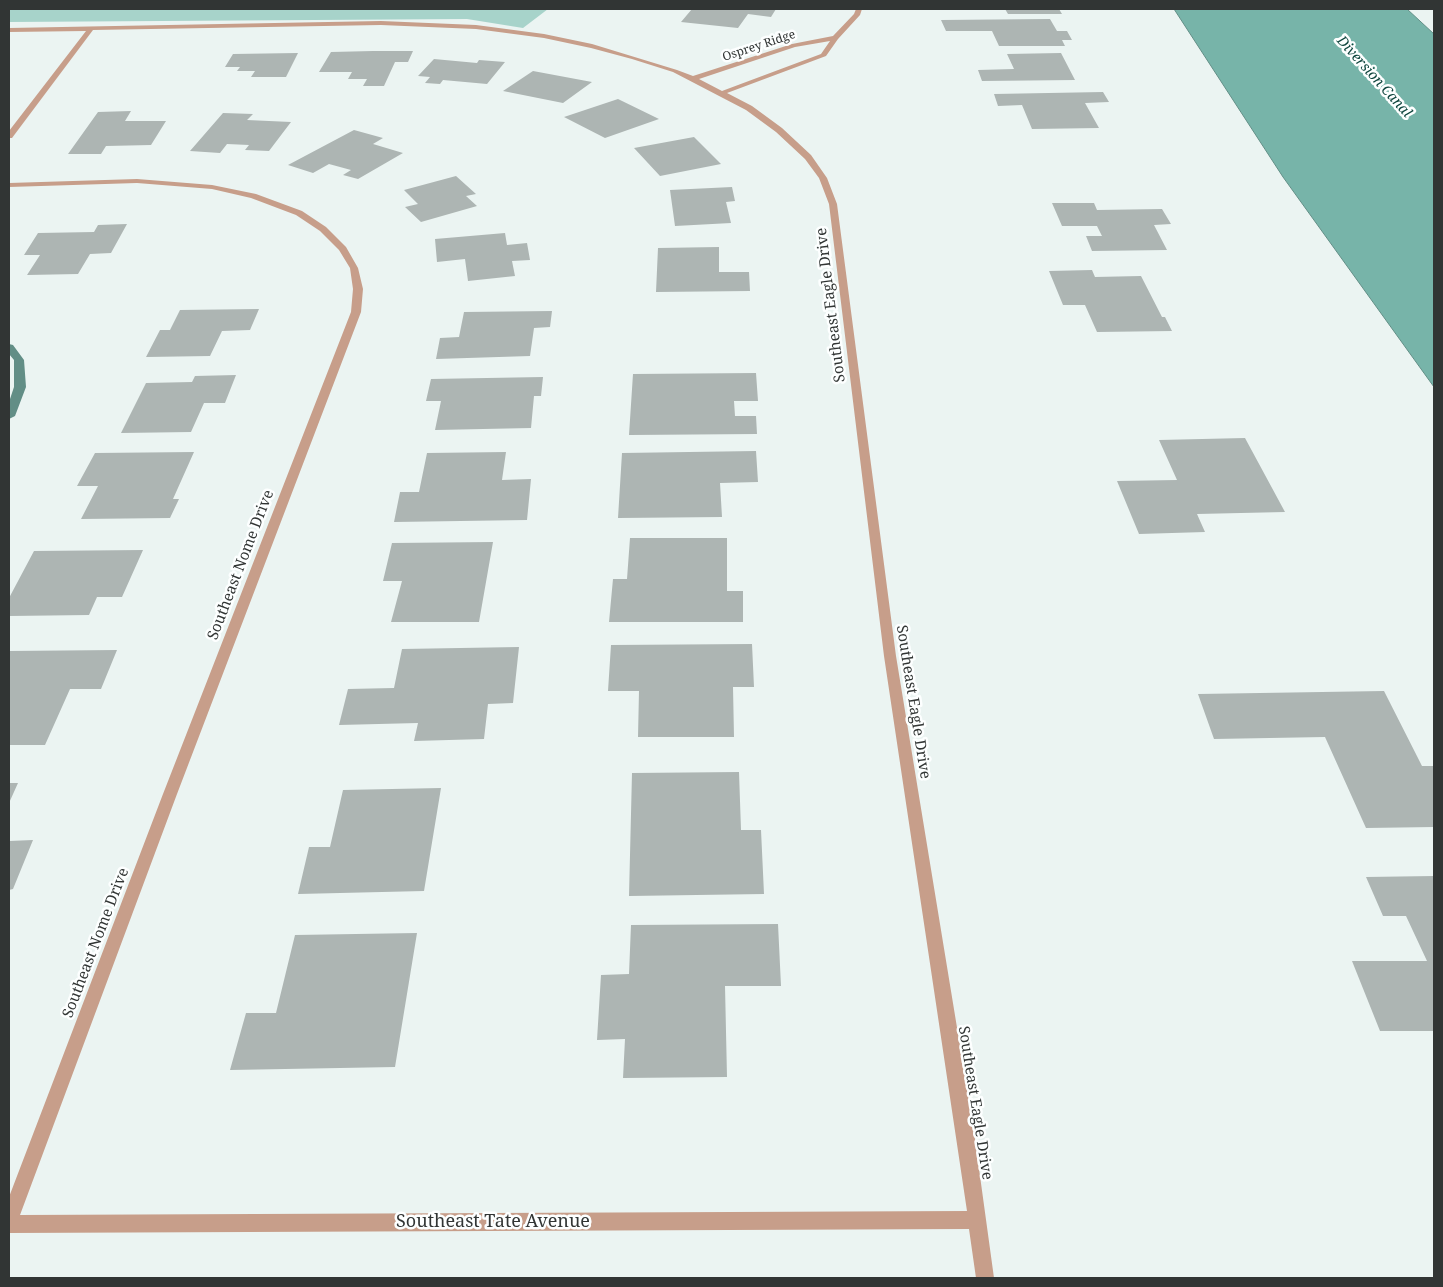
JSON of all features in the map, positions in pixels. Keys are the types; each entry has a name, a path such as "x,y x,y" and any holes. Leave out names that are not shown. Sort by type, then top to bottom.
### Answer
{"street":[{"path":"722,93 824,55 835,38 854,19 859,9"},
{"name":"Southeast Eagle Drive","path":"9,30 381,23 476,27 544,36 592,46 634,58 692,79 722,93 760,116 808,157 823,178 834,204 890,656 986,1278"},
{"path":"9,136 91,28"},
{"name":"Osprey Ridge","path":"692,79 794,44 835,38"},
{"path":"766,55 795,67"},
{"name":"Southeast Nome Drive","path":"9,185 146,182 212,187 253,196 298,213 323,229 343,249 354,268 358,289 356,312 173,785 9,1220"},
{"name":"Southeast Tate Avenue","path":"9,1224 978,1220"}],"shaded area":[{"path":"9,9 548,9 523,28 467,19 9,22"}],"water":[{"name":"Diversion Canal","path":"1174,9 1407,9 1434,34 1434,387 1283,177"}],"building":[{"path":"692,9 776,9 771,17 748,14 738,28 681,22"},
{"path":"1005,9 1059,9 1062,14 1008,14"},
{"path":"1050,19 1057,31 1067,31 1072,40 1062,40 1065,46 999,46 992,31 946,31 941,20"},
{"path":"413,51 408,62 395,62 384,86 363,86 367,79 348,79 352,72 319,72 331,52"},
{"path":"298,53 286,77 251,77 255,71 237,71 240,67 225,67 233,54"},
{"path":"1061,53 1075,80 982,81 978,70 1014,69 1007,54"},
{"path":"434,59 477,63 479,60 505,62 487,84 443,80 440,84 425,83 430,77 418,76"},
{"path":"533,71 592,82 563,103 503,91"},
{"path":"1103,92 1109,102 1085,103 1099,128 1032,129 1022,105 998,106 994,94"},
{"path":"618,99 659,119 605,138 564,117"},
{"path":"131,111 125,121 166,121 151,145 106,146 101,154 68,154 98,112"},
{"path":"223,113 253,114 247,120 291,122 269,151 245,150 249,145 227,144 220,153 190,151"},
{"path":"354,130 383,138 373,144 403,153 358,179 343,175 351,170 329,164 313,173 288,165"},
{"path":"694,137 721,164 660,176 634,148"},
{"path":"456,176 476,194 466,196 477,206 421,222 405,207 418,204 404,190"},
{"path":"732,187 735,201 726,202 731,223 675,226 670,190"},
{"path":"1052,203 1094,203 1097,210 1162,209 1171,224 1154,225 1167,250 1092,251 1086,236 1102,236 1097,226 1062,226"},
{"path":"127,224 111,253 90,254 78,274 27,275 40,255 24,255 38,233 94,232 98,225"},
{"path":"505,233 507,245 527,243 530,260 512,261 515,276 468,281 465,259 437,262 435,239"},
{"path":"719,247 719,272 749,272 750,291 656,292 658,248"},
{"path":"1092,270 1095,277 1141,276 1162,317 1165,317 1172,331 1097,332 1085,305 1063,305 1049,271"},
{"path":"259,309 250,330 222,331 210,356 146,357 160,330 170,330 180,310"},
{"path":"552,311 550,327 534,328 530,356 436,359 440,338 459,337 464,312"},
{"path":"756,373 758,401 734,401 735,416 756,416 757,434 629,435 633,374"},
{"path":"236,375 225,403 204,403 191,432 121,433 146,383 192,382 195,376"},
{"path":"543,377 541,396 534,396 531,428 435,430 441,401 426,401 431,379"},
{"path":"1245,438 1285,512 1197,514 1205,532 1139,534 1117,481 1177,480 1159,440"},
{"path":"756,451 758,482 720,483 722,517 618,518 622,453"},
{"path":"194,452 173,499 179,499 170,518 81,519 98,486 77,486 95,453"},
{"path":"506,452 502,480 531,479 527,520 394,522 400,492 419,492 427,453"},
{"path":"630,538 727,538 727,591 743,591 743,622 609,622 613,579 627,579"},
{"path":"493,542 479,622 391,622 402,581 383,581 392,543"},
{"path":"143,550 122,597 97,597 89,615 9,616 9,598 34,551"},
{"path":"752,644 754,687 733,687 734,737 638,737 639,691 608,691 611,645"},
{"path":"519,647 513,703 488,704 484,739 414,741 418,723 339,725 348,689 394,688 402,649"},
{"path":"117,650 101,689 70,689 45,745 9,745 9,651"},
{"path":"1384,691 1422,766 1434,766 1434,827 1366,828 1325,737 1214,739 1198,694"},
{"path":"739,772 741,830 761,830 764,894 629,896 632,773"},
{"path":"9,783 18,783 9,803"},
{"path":"441,788 424,891 298,894 309,847 330,847 343,790"},
{"path":"33,840 13,889 9,890 9,841"},
{"path":"1434,876 1434,1031 1380,1031 1352,961 1427,961 1406,916 1383,916 1366,877"},
{"path":"778,924 781,986 725,986 727,1077 623,1078 625,1039 597,1040 601,975 629,974 631,925"},
{"path":"417,933 395,1067 230,1070 246,1013 276,1013 295,935"}],"waterway":[{"path":"9,347 19,360 20,387 9,416"}]}
